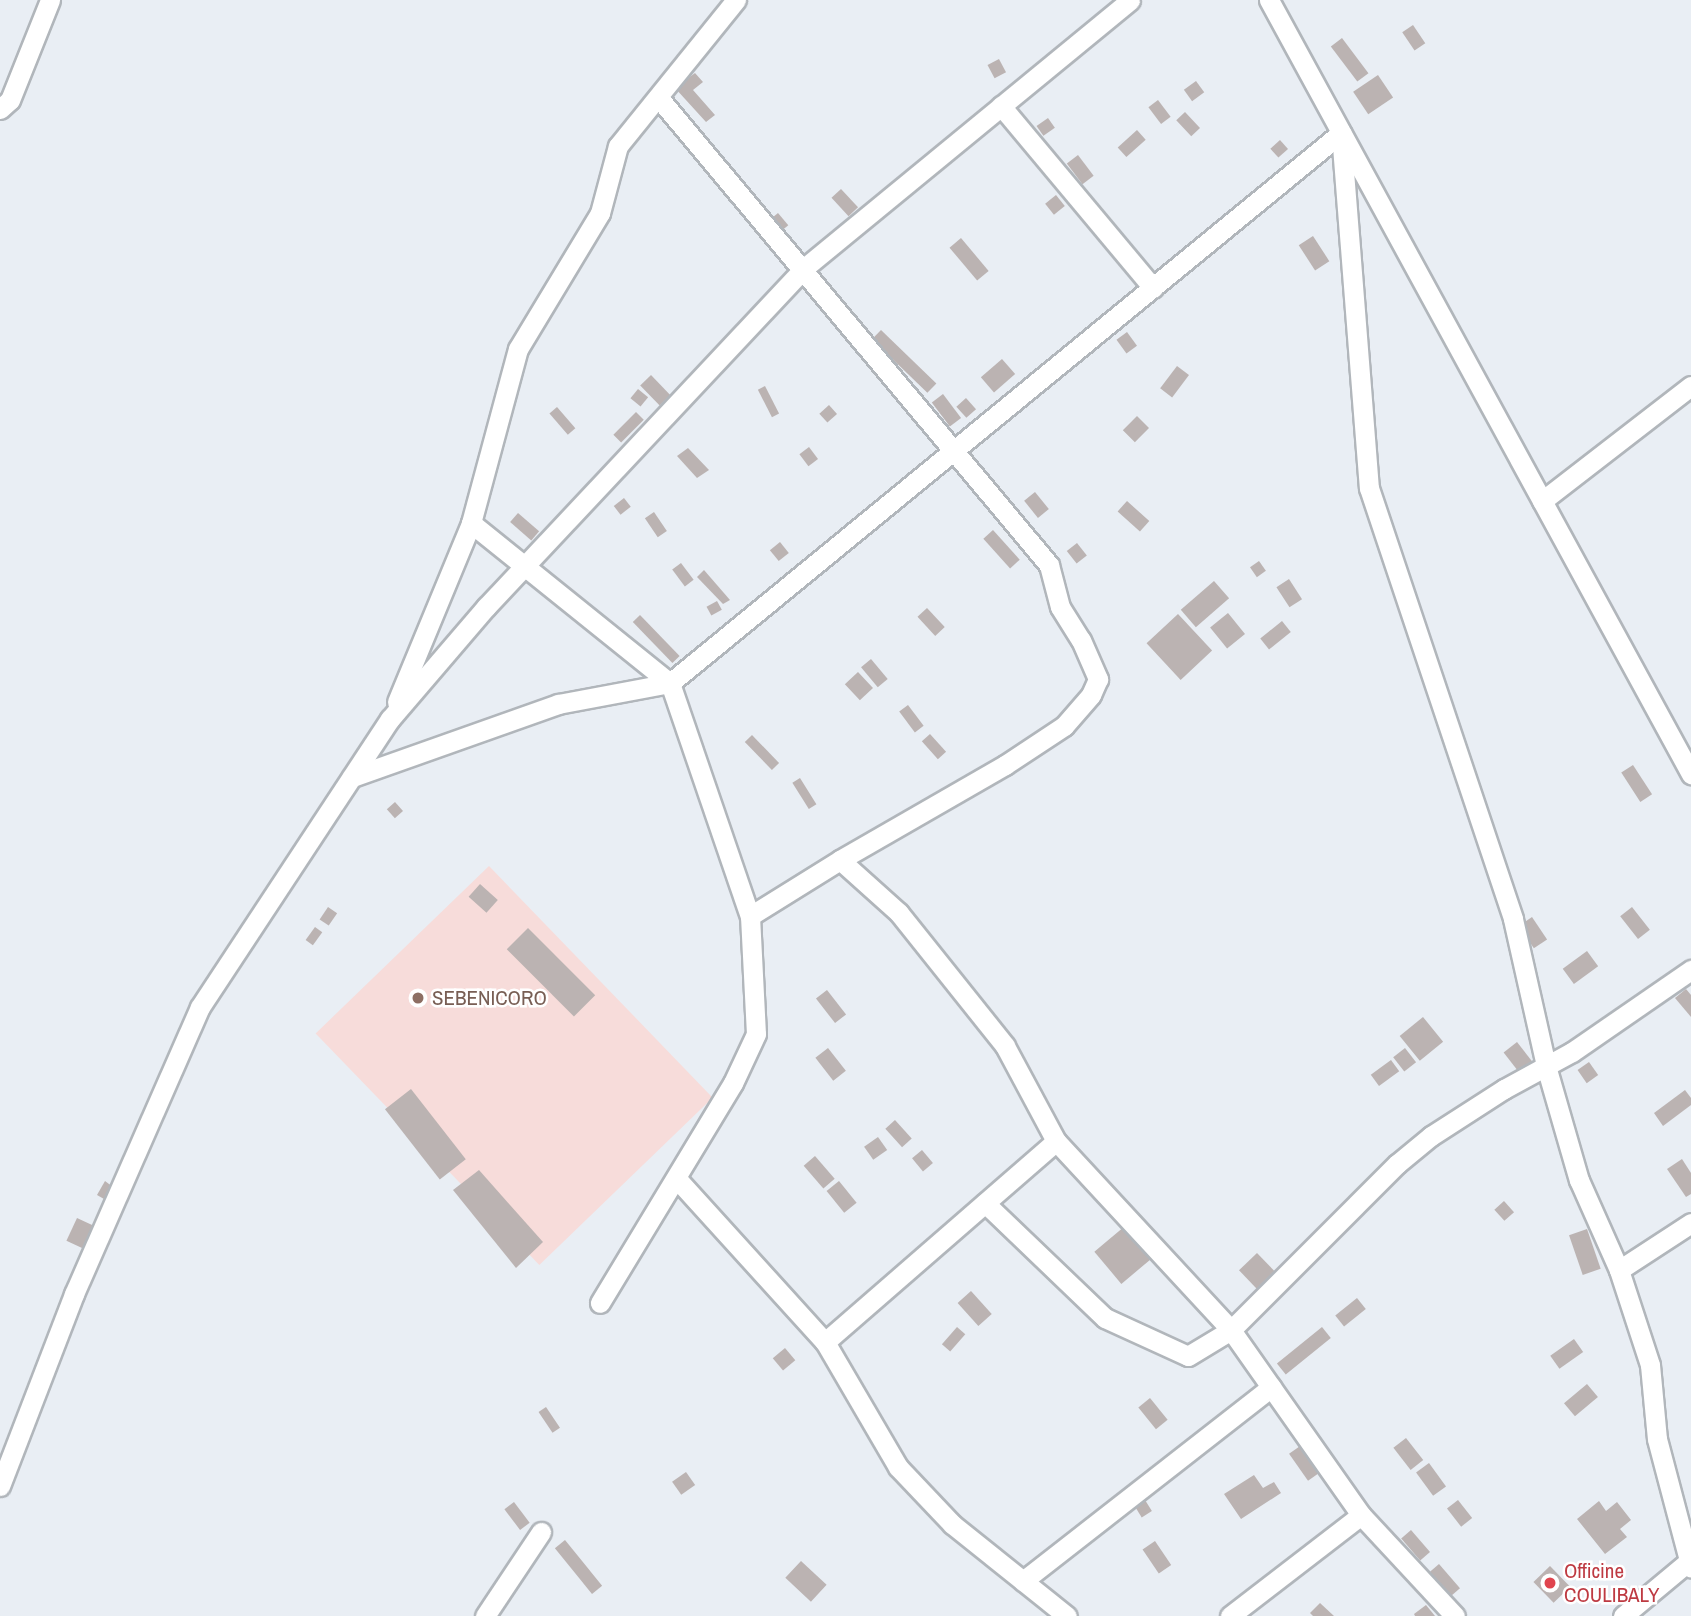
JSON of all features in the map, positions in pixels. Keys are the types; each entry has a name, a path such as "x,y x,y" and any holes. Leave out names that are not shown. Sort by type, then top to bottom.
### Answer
{"street":[{"path":"3,98 50,0"},
{"path":"390,719 471,523 519,349 600,213 618,146 736,0"},
{"path":"0,1486 74,1294 200,1007 390,719 525,566 803,269 1130,0"},
{"path":"1269,0 1691,774"},
{"path":"658,97 1049,565 1060,607 1081,640 1098,679 1091,695 1063,726 1005,765 840,859 750,916"},
{"path":"1001,106 1153,288"},
{"path":"352,777 558,704 670,683 1341,133"},
{"path":"1341,133 1369,488 1513,919 1546,1066 1579,1180 1619,1270 1650,1365 1657,1440 1685,1530 1690,1564 1623,1616"},
{"path":"1542,501 1691,386"},
{"path":"471,523 670,683 750,916 756,1034 733,1083 600,1303"},
{"path":"840,859 899,913 1005,1046 1056,1141 1231,1330 1362,1515 1455,1616"},
{"path":"985,1203 1105,1318 1188,1356 1231,1330 1397,1164 1468,1111 1572,1052 1691,970"},
{"path":"825,1342 1056,1141"},
{"path":"677,1179 825,1342 898,1467 952,1524 1067,1616"},
{"path":"1619,1270 1691,1223"},
{"path":"1023,1581 1271,1387"},
{"path":"1230,1616 1362,1515"},
{"path":"485,1616 541,1532"}],"shaded area":[{"path":"489,866 713,1098 539,1265 316,1033"}],"building":[{"path":"1413,25 1425,43 1415,51 1402,32"},
{"path":"1342,38 1368,73 1357,82 1331,46"},
{"path":"999,59 1006,72 995,78 988,65"},
{"path":"695,73 703,82 693,90 715,115 706,122 675,88"},
{"path":"1378,75 1393,97 1368,114 1353,92"},
{"path":"1196,81 1204,92 1192,101 1184,90"},
{"path":"1158,100 1171,117 1161,124 1148,107"},
{"path":"1185,112 1200,128 1191,136 1176,120"},
{"path":"1048,118 1055,128 1043,136 1037,126"},
{"path":"1137,130 1146,140 1126,157 1118,147"},
{"path":"1280,140 1288,149 1278,158 1270,149"},
{"path":"1078,155 1094,176 1082,184 1067,163"},
{"path":"841,189 858,207 849,216 831,198"},
{"path":"1056,195 1065,206 1054,215 1045,204"},
{"path":"778,213 788,225 780,232 770,220"},
{"path":"1313,236 1329,261 1315,270 1299,245"},
{"path":"961,238 989,271 977,281 950,248"},
{"path":"881,330 936,383 927,393 872,339"},
{"path":"1127,332 1137,346 1126,353 1116,340"},
{"path":"1002,359 1015,374 994,392 981,377"},
{"path":"1177,366 1189,375 1172,397 1160,388"},
{"path":"651,375 670,395 660,406 640,385"},
{"path":"765,386 779,414 772,417 758,390"},
{"path":"638,389 648,397 641,407 630,398"},
{"path":"943,394 961,418 950,426 932,402"},
{"path":"966,398 976,409 966,418 956,407"},
{"path":"829,405 837,414 827,423 819,414"},
{"path":"557,407 575,428 568,435 549,414"},
{"path":"636,412 644,420 621,442 613,435"},
{"path":"1137,416 1149,428 1135,442 1123,430"},
{"path":"809,447 818,459 808,466 799,454"},
{"path":"688,448 709,470 697,478 677,456"},
{"path":"1035,492 1049,509 1038,518 1024,501"},
{"path":"624,498 631,507 621,515 614,506"},
{"path":"1127,501 1149,521 1140,531 1118,511"},
{"path":"654,512 667,531 658,537 645,518"},
{"path":"518,513 539,531 531,540 510,522"},
{"path":"993,530 1020,560 1010,568 983,539"},
{"path":"780,542 789,553 779,561 770,550"},
{"path":"1077,543 1087,556 1077,564 1067,551"},
{"path":"1259,561 1266,571 1257,577 1250,567"},
{"path":"681,563 694,580 685,586 672,570"},
{"path":"704,570 730,600 723,604 697,577"},
{"path":"1289,579 1302,599 1289,607 1276,587"},
{"path":"1214,581 1229,598 1196,627 1181,610"},
{"path":"717,601 722,610 711,616 707,607"},
{"path":"927,608 945,627 935,636 917,617"},
{"path":"1228,613 1245,634 1227,648 1210,627"},
{"path":"1178,614 1212,651 1181,680 1147,643"},
{"path":"640,615 680,656 672,663 633,622"},
{"path":"1282,621 1291,632 1269,650 1260,639"},
{"path":"871,659 888,679 878,687 861,667"},
{"path":"858,672 873,688 860,700 845,684"},
{"path":"908,705 924,726 915,732 899,712"},
{"path":"930,734 946,752 938,759 922,741"},
{"path":"752,735 779,763 772,770 745,742"},
{"path":"1633,765 1652,794 1640,802 1621,773"},
{"path":"800,778 816,804 809,809 792,783"},
{"path":"395,802 403,811 395,818 387,809"},
{"path":"480,884 498,900 486,913 469,897"},
{"path":"328,907 337,913 329,926 320,919"},
{"path":"1632,907 1650,930 1638,939 1620,916"},
{"path":"1532,917 1547,939 1534,948 1519,926"},
{"path":"315,927 322,932 313,945 306,940"},
{"path":"528,928 595,995 574,1016 507,949"},
{"path":"1587,951 1598,966 1574,984 1563,969"},
{"path":"1686,989 1691,995 1691,1017 1675,998"},
{"path":"827,990 846,1014 835,1023 816,999"},
{"path":"1423,1017 1443,1042 1420,1061 1400,1036"},
{"path":"1517,1042 1536,1066 1523,1077 1504,1052"},
{"path":"828,1048 846,1071 833,1081 815,1058"},
{"path":"1405,1048 1416,1062 1404,1071 1393,1057"},
{"path":"1391,1060 1399,1071 1379,1086 1371,1075"},
{"path":"1589,1062 1598,1075 1587,1083 1578,1070"},
{"path":"411,1089 466,1159 440,1179 385,1109"},
{"path":"1685,1090 1691,1098 1691,1105 1663,1126 1654,1113"},
{"path":"895,1120 912,1139 902,1147 885,1129"},
{"path":"878,1137 887,1150 873,1160 864,1147"},
{"path":"922,1150 933,1163 923,1171 912,1158"},
{"path":"815,1156 835,1179 823,1188 804,1166"},
{"path":"1682,1159 1691,1173 1691,1194 1686,1197 1667,1169"},
{"path":"479,1170 543,1242 516,1268 453,1190"},
{"path":"105,1181 117,1190 111,1203 97,1195"},
{"path":"839,1181 857,1203 844,1213 827,1191"},
{"path":"1504,1201 1514,1212 1504,1221 1494,1210"},
{"path":"77,1218 94,1226 84,1249 66,1241"},
{"path":"1125,1226 1152,1258 1121,1284 1094,1252"},
{"path":"1587,1229 1601,1269 1583,1275 1569,1235"},
{"path":"1257,1253 1279,1276 1261,1293 1239,1270"},
{"path":"971,1291 992,1314 978,1326 958,1303"},
{"path":"1357,1298 1366,1309 1344,1327 1335,1316"},
{"path":"957,1327 965,1334 950,1352 942,1344"},
{"path":"1322,1327 1331,1338 1286,1374 1277,1364"},
{"path":"1574,1339 1583,1352 1559,1369 1550,1356"},
{"path":"785,1348 795,1360 783,1371 773,1358"},
{"path":"1587,1384 1598,1397 1575,1416 1564,1403"},
{"path":"1150,1398 1168,1420 1156,1429 1138,1407"},
{"path":"546,1407 560,1428 553,1433 539,1412"},
{"path":"1406,1438 1423,1460 1411,1470 1393,1448"},
{"path":"1303,1444 1322,1471 1308,1481 1289,1454"},
{"path":"1429,1463 1446,1486 1433,1496 1416,1472"},
{"path":"686,1472 695,1485 681,1495 672,1482"},
{"path":"1254,1475 1263,1488 1274,1482 1281,1493 1241,1519 1224,1494"},
{"path":"1145,1500 1152,1511 1142,1517 1135,1506"},
{"path":"1458,1500 1472,1518 1461,1527 1447,1509"},
{"path":"1599,1501 1606,1511 1617,1502 1631,1520 1620,1529 1627,1537 1605,1554 1577,1519"},
{"path":"514,1502 530,1523 520,1530 504,1509"},
{"path":"1411,1530 1430,1552 1420,1560 1401,1539"},
{"path":"565,1540 602,1586 592,1594 555,1548"},
{"path":"1155,1541 1171,1565 1159,1573 1143,1549"},
{"path":"801,1561 827,1585 811,1602 785,1578"},
{"path":"1439,1564 1460,1588 1449,1598 1428,1574"},
{"path":"1550,1566 1570,1587 1554,1603 1533,1582"},
{"path":"1320,1603 1334,1616 1313,1616 1310,1613"},
{"path":"1426,1605 1435,1616 1415,1616 1414,1614"}],"place":[{"name":"SEBENICORO","path":"418,998"},
{"name":"Officine COULIBALY","path":"1550,1583"}]}
